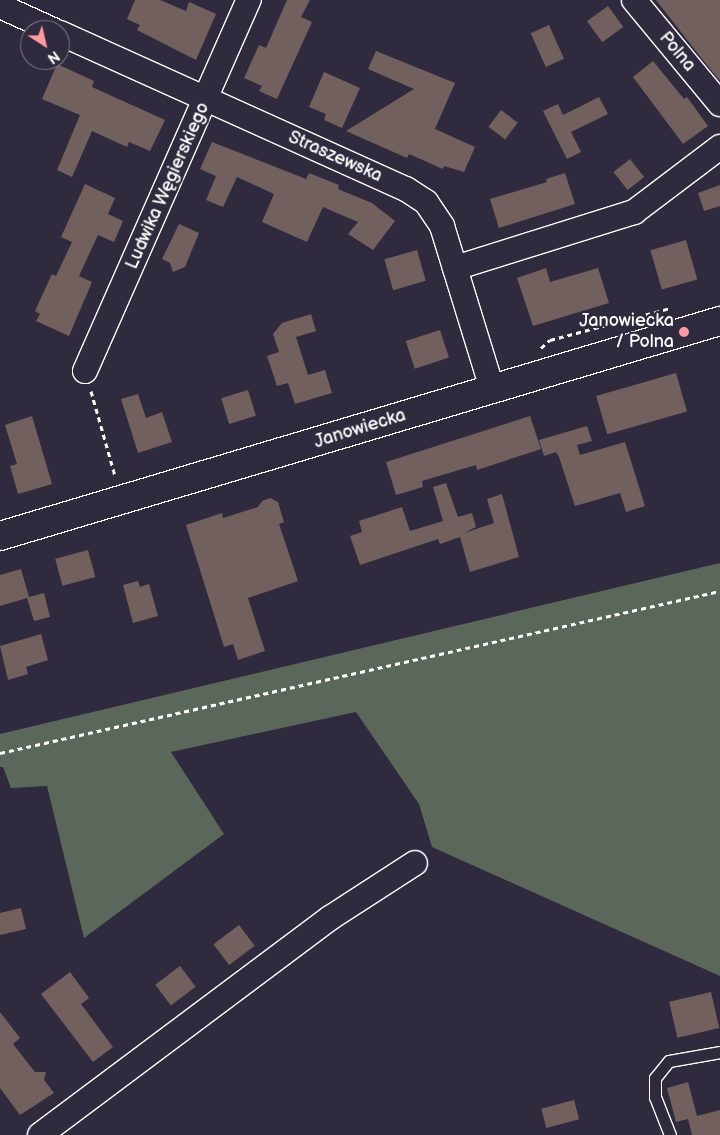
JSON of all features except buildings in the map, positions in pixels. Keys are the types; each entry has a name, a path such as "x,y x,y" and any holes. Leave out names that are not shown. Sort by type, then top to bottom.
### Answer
{"street":[{"name":"Ludwika Węgierskiego","path":"85,371 207,100 249,0"},
{"name":"Polna","path":"634,0 720,104"},
{"path":"0,6 30,20"},
{"name":"Straszewska","path":"70,38 417,195 438,217 492,389"},
{"path":"455,268 634,212 720,146"},
{"name":"Janowiecka","path":"0,536 720,321"},
{"path":"40,1135 330,918 415,863"}],"lane":[{"path":"670,1135 655,1097 655,1078 669,1061 720,1052"}],"path":[{"path":"85,371 121,500"},
{"path":"0,753 720,592"}],"green space":[{"path":"720,563 720,976 432,847 419,804 356,712 171,752 224,834 84,938 47,786 11,788 3,767 0,767 0,734"}],"place":[{"name":"Janowiecka / Polna","path":"684,332"}]}
